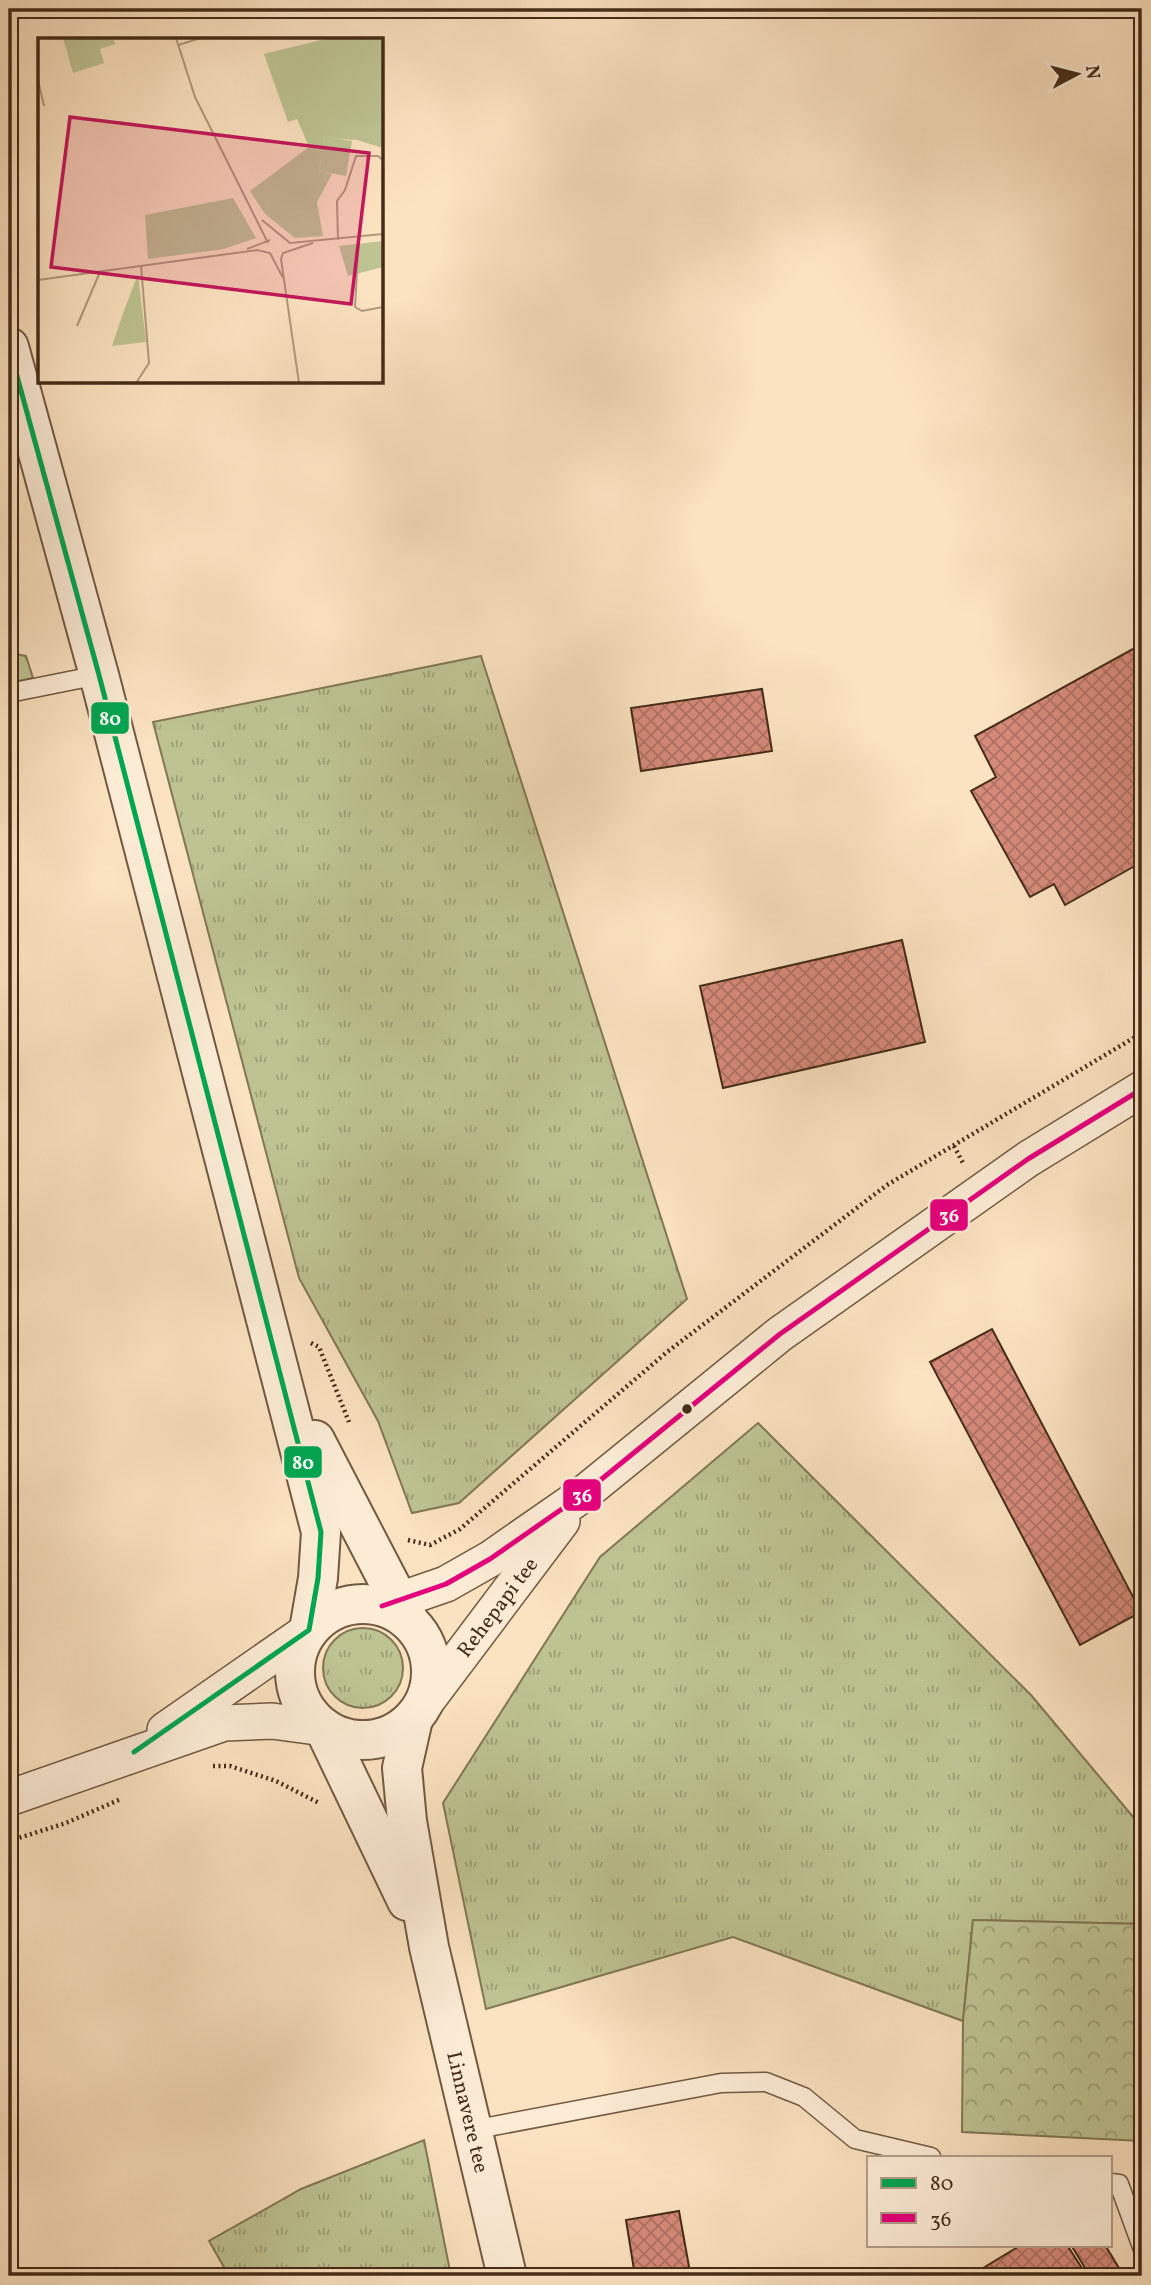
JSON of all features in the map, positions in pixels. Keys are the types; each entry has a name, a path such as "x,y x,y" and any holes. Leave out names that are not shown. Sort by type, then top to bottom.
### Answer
{"street":[{"name":"Linnavere tee","path":"10,360 99,675 321,1532 318,1578 309,1630 297,1661 298,1693 308,1713 324,1728 429,1947"},
{"name":"Rehepapi tee","path":"396,1609 490,1559 582,1495 780,1334 1028,1159 1142,1089"},
{"name":"Linnavere tee","path":"269,1335 320,1451 396,1609 422,1638 430,1658 431,1680 425,1702 413,1719 402,1768 407,1821 429,1947 507,2276"},
{"name":"Rehepapi tee","path":"413,1719 582,1495"},
{"path":"134,1752 309,1630 324,1616 341,1607 361,1604 396,1609"},
{"path":"9,1798 134,1752 224,1723 272,1721 324,1728 341,1737 370,1740 397,1731 413,1719"}],"lane":[{"path":"9,693 99,675"},
{"path":"472,2130 721,2083 766,2082 804,2097 855,2139 927,2156"},
{"path":"1112,2183 1119,2184 1142,2247"}],"path":[{"path":"401,1539 430,1545 460,1529 667,1352 887,1185 1142,1033"},
{"path":"269,1335 319,1348 350,1423"},
{"path":"208,1766 230,1766 264,1777 313,1801 336,1807 359,1798"},
{"path":"9,1841 111,1805 131,1792"}],"green space":[{"path":"9,653 26,656 33,678 9,683"},
{"path":"481,656 687,1299 459,1503 412,1513 378,1421 299,1278 153,722"},
{"path":"758,1423 1031,1695 1139,1824 1142,1823 1142,1924 973,1920 963,2021 733,1937 486,2009 443,1803 600,1557"},
{"path":"363,1628 378,1631 391,1640 400,1653 403,1668 400,1683 391,1696 378,1705 363,1708 348,1705 335,1696 326,1683 323,1668 326,1653 335,1640 348,1631"},
{"path":"973,1920 1142,1924 1142,2141 962,2132 963,2021"},
{"path":"424,2140 451,2276 229,2276 209,2241 301,2189"}],"building":[{"path":"1142,644 1142,862 1065,905 1054,884 1030,897 971,791 996,777 975,736"},
{"path":"762,689 772,751 641,771 631,708"},
{"path":"902,940 925,1042 723,1088 700,986"},
{"path":"992,1329 1141,1612 1080,1645 930,1362"},
{"path":"679,2211 690,2272 635,2276 626,2220"},
{"path":"1019,2246 1068,2246 1087,2276 970,2276"},
{"path":"1072,2246 1106,2246 1122,2273 1120,2276 1090,2276"}],"transit line":[{"name":"80","path":"9,347 99,675 321,1532 318,1578 309,1630 134,1752"},
{"name":"36","path":"382,1606 446,1584 490,1559 582,1495 780,1334 1028,1159 1142,1089"}]}
